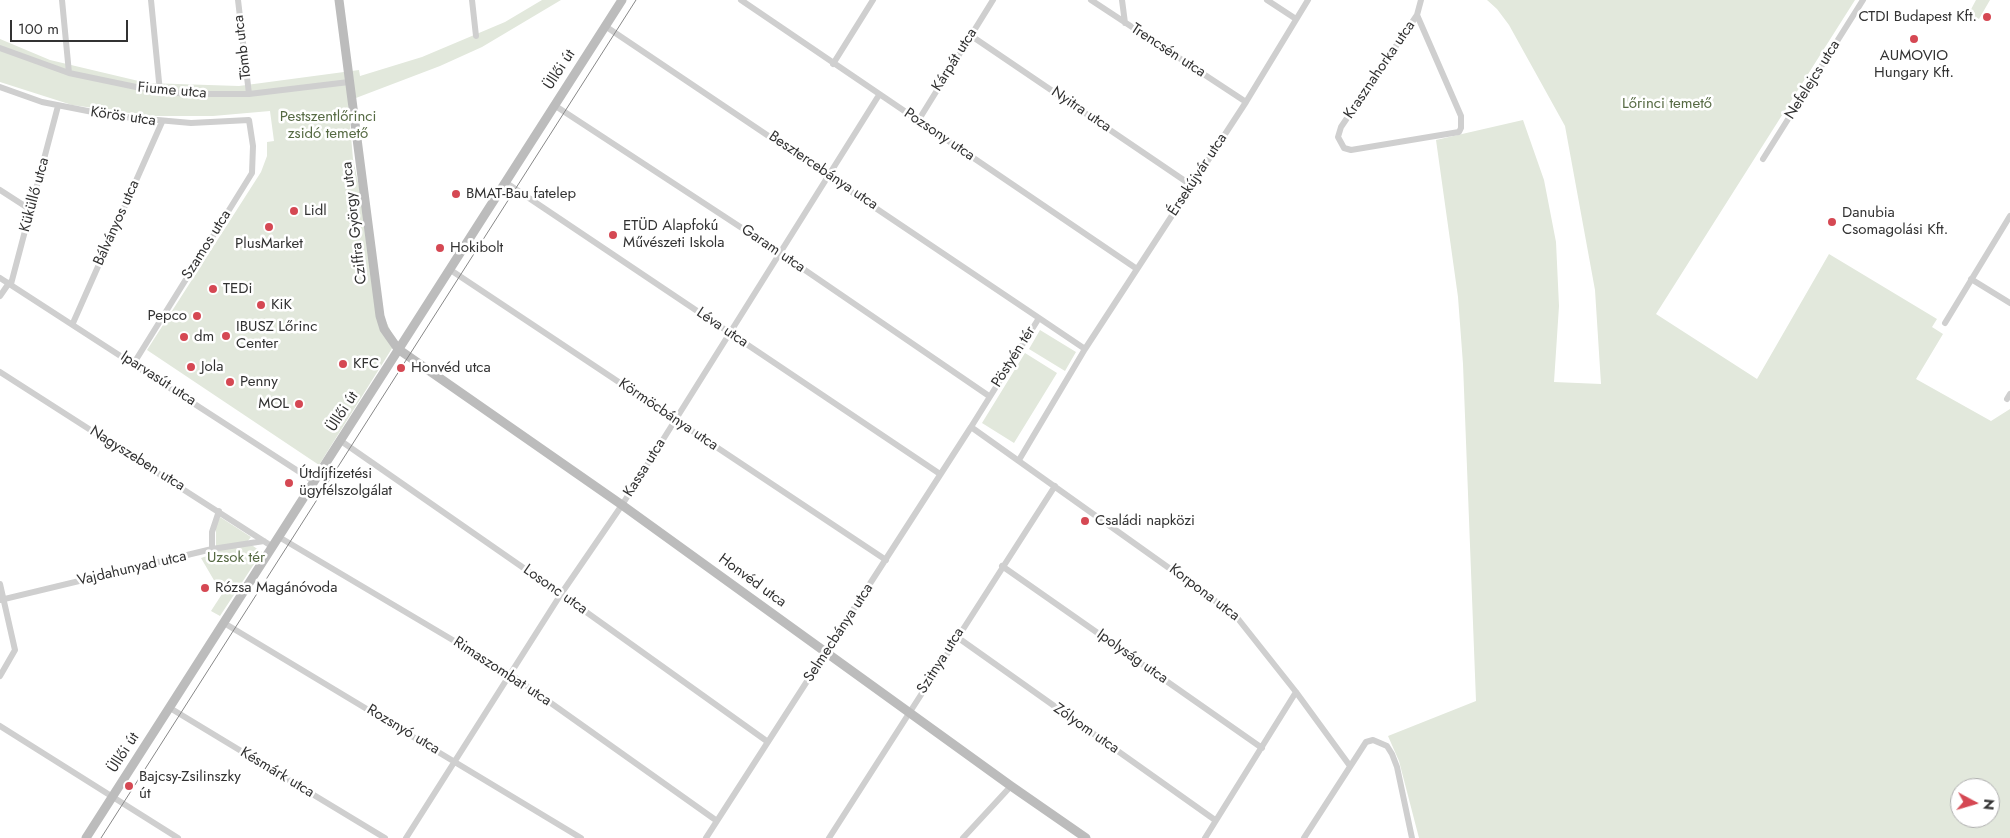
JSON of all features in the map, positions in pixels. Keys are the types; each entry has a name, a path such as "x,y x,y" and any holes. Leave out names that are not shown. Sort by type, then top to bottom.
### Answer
{"street":[{"path":"62,0 68,73"},
{"path":"151,0 160,92"},
{"name":"Tömb utca","path":"238,0 249,94"},
{"name":"Cziffra György utca","path":"339,0 380,316 384,329 398,349"},
{"path":"472,0 476,36"},
{"name":"Üllői út","path":"86,838 622,0"},
{"name":"Pozsony utca","path":"741,0 749,2 832,64 1137,269"},
{"path":"832,64 873,0"},
{"name":"Kárpát utca","path":"918,121 993,0"},
{"name":"Trencsén utca","path":"1091,0 1246,102"},
{"path":"1122,0 1125,23"},
{"path":"1267,0 1296,20"},
{"name":"Érsekújvár utca","path":"1086,349 1246,102 1308,0"},
{"path":"1417,15 1421,0"},
{"name":"Nefelejcs utca","path":"1763,159 1863,0"},
{"name":"Krasznahorka utca","path":"1417,15 1461,116 1462,128 1459,132 1351,150 1344,148 1338,138 1341,127 1417,15"},
{"name":"Besztercebánya utca","path":"605,26 1039,318"},
{"name":"Nyitra utca","path":"970,35 1191,185"},
{"name":"Fiume utca","path":"0,48 68,73 160,92 249,94 349,82"},
{"name":"Körös utca","path":"0,87 58,106 113,116 162,122 208,123 249,120"},
{"name":"Kassa utca","path":"406,838 561,594 622,504 674,419 830,176 879,95"},
{"name":"Garam utca","path":"554,105 780,253 989,396"},
{"name":"Küküllő utca","path":"0,296 10,284 58,106"},
{"name":"Szamos utca","path":"134,363 252,173 254,146 249,120"},
{"name":"Bálványos utca","path":"73,323 162,122"},
{"name":"Léva utca","path":"505,182 940,474"},
{"path":"0,190 31,210"},
{"path":"1945,322 2010,216"},
{"name":"Körmöcbánya utca","path":"449,269 886,560"},
{"name":"Iparvasút utca","path":"0,278 73,323 315,482"},
{"path":"1971,280 2010,303"},
{"name":"Pöstyén tér","path":"971,427 1039,318 1086,349"},
{"name":"Honvéd utca","path":"398,349 622,504 1011,786 1086,838"},
{"path":"971,427 1019,460 1086,349"},
{"name":"Nagyszeben utca","path":"0,372 273,547"},
{"name":"Selmecbánya utca","path":"706,838 971,427"},
{"name":"Losonc utca","path":"341,441 561,594 768,742"},
{"name":"Korpona utca","path":"1019,460 1224,605 1243,623 1350,766"},
{"name":"Szitnya utca","path":"830,838 1002,566 1055,486"},
{"path":"212,550 212,532 219,511"},
{"name":"Rimaszombat utca","path":"279,537 510,674 717,821"},
{"name":"Vajdahunyad utca","path":"2,600 212,550 264,541"},
{"name":"Ipolyság utca","path":"1002,566 1262,748"},
{"path":"0,584 2,600 15,650 0,676"},
{"name":"Rozsnyó utca","path":"224,623 581,838"},
{"name":"Zólyom utca","path":"957,637 1216,820"},
{"path":"1205,838 1296,692"},
{"name":"Késmárk utca","path":"170,708 385,838"},
{"path":"0,726 178,838"},
{"path":"1304,838 1366,742 1373,740 1387,746 1397,767 1412,838"},
{"path":"963,838 1011,786"}],"green space":[{"name":"Pestszentlőrinci zsidó temető","path":"542,0 561,0 482,47 440,66 348,101 353,159 374,255 381,311 396,342 319,465 147,350 261,172 267,156 267,142 274,141 270,111 213,116 151,116 72,105 0,82 0,39 50,60 147,83 239,86 359,70 360,76 422,57 505,22"},
{"name":"Lőrinci temető","path":"1487,0 1855,0 1656,314 1757,379 1829,254 1937,319 1932,327 1943,334 1916,379 1991,421 2010,409 2010,838 1419,838 1399,761 1388,736 1476,701 1463,364 1458,297 1436,140 1523,120 1544,180 1556,242 1559,306 1554,382 1601,384 1595,290 1565,126 1509,25 1497,9"},
{"path":"1976,0 1990,0 1979,19 1969,13"},
{"path":"1040,330 1076,352 1065,371 1029,349"},
{"path":"1025,353 1057,373 1014,443 982,423"},
{"name":"Uzsok tér","path":"220,517 251,537 247,542 262,552 220,616 211,611 222,594 201,558 216,553 216,527"}],"tram line":[{"path":"101,838 636,0"}],"place":[{"name":"CTDI Budapest Kft.","path":"1987,17"},
{"name":"AUMOVIO Hungary Kft.","path":"1914,39"},
{"name":"BMAT-Bau fatelep","path":"456,194"},
{"name":"Lidl","path":"294,211"},
{"name":"Danubia Csomagolási Kft.","path":"1832,222"},
{"name":"PlusMarket","path":"269,227"},
{"name":"ETÜD Alapfokú Művészeti Iskola","path":"613,235"},
{"name":"Hokibolt","path":"440,248"},
{"name":"TEDi","path":"213,289"},
{"name":"KiK","path":"261,305"},
{"name":"Pepco","path":"197,316"},
{"name":"IBUSZ Lőrinc Center","path":"226,336"},
{"name":"dm","path":"184,337"},
{"name":"KFC","path":"343,364"},
{"name":"Jola","path":"191,367"},
{"name":"Honvéd utca","path":"401,368"},
{"name":"Penny","path":"230,382"},
{"name":"MOL","path":"299,404"},
{"name":"Útdíjfizetési ügyfélszolgálat","path":"289,483"},
{"name":"Családi napközi","path":"1085,521"},
{"name":"Rózsa Magánóvoda","path":"205,588"},
{"name":"Bajcsy-Zsilinszky út","path":"129,786"}]}
